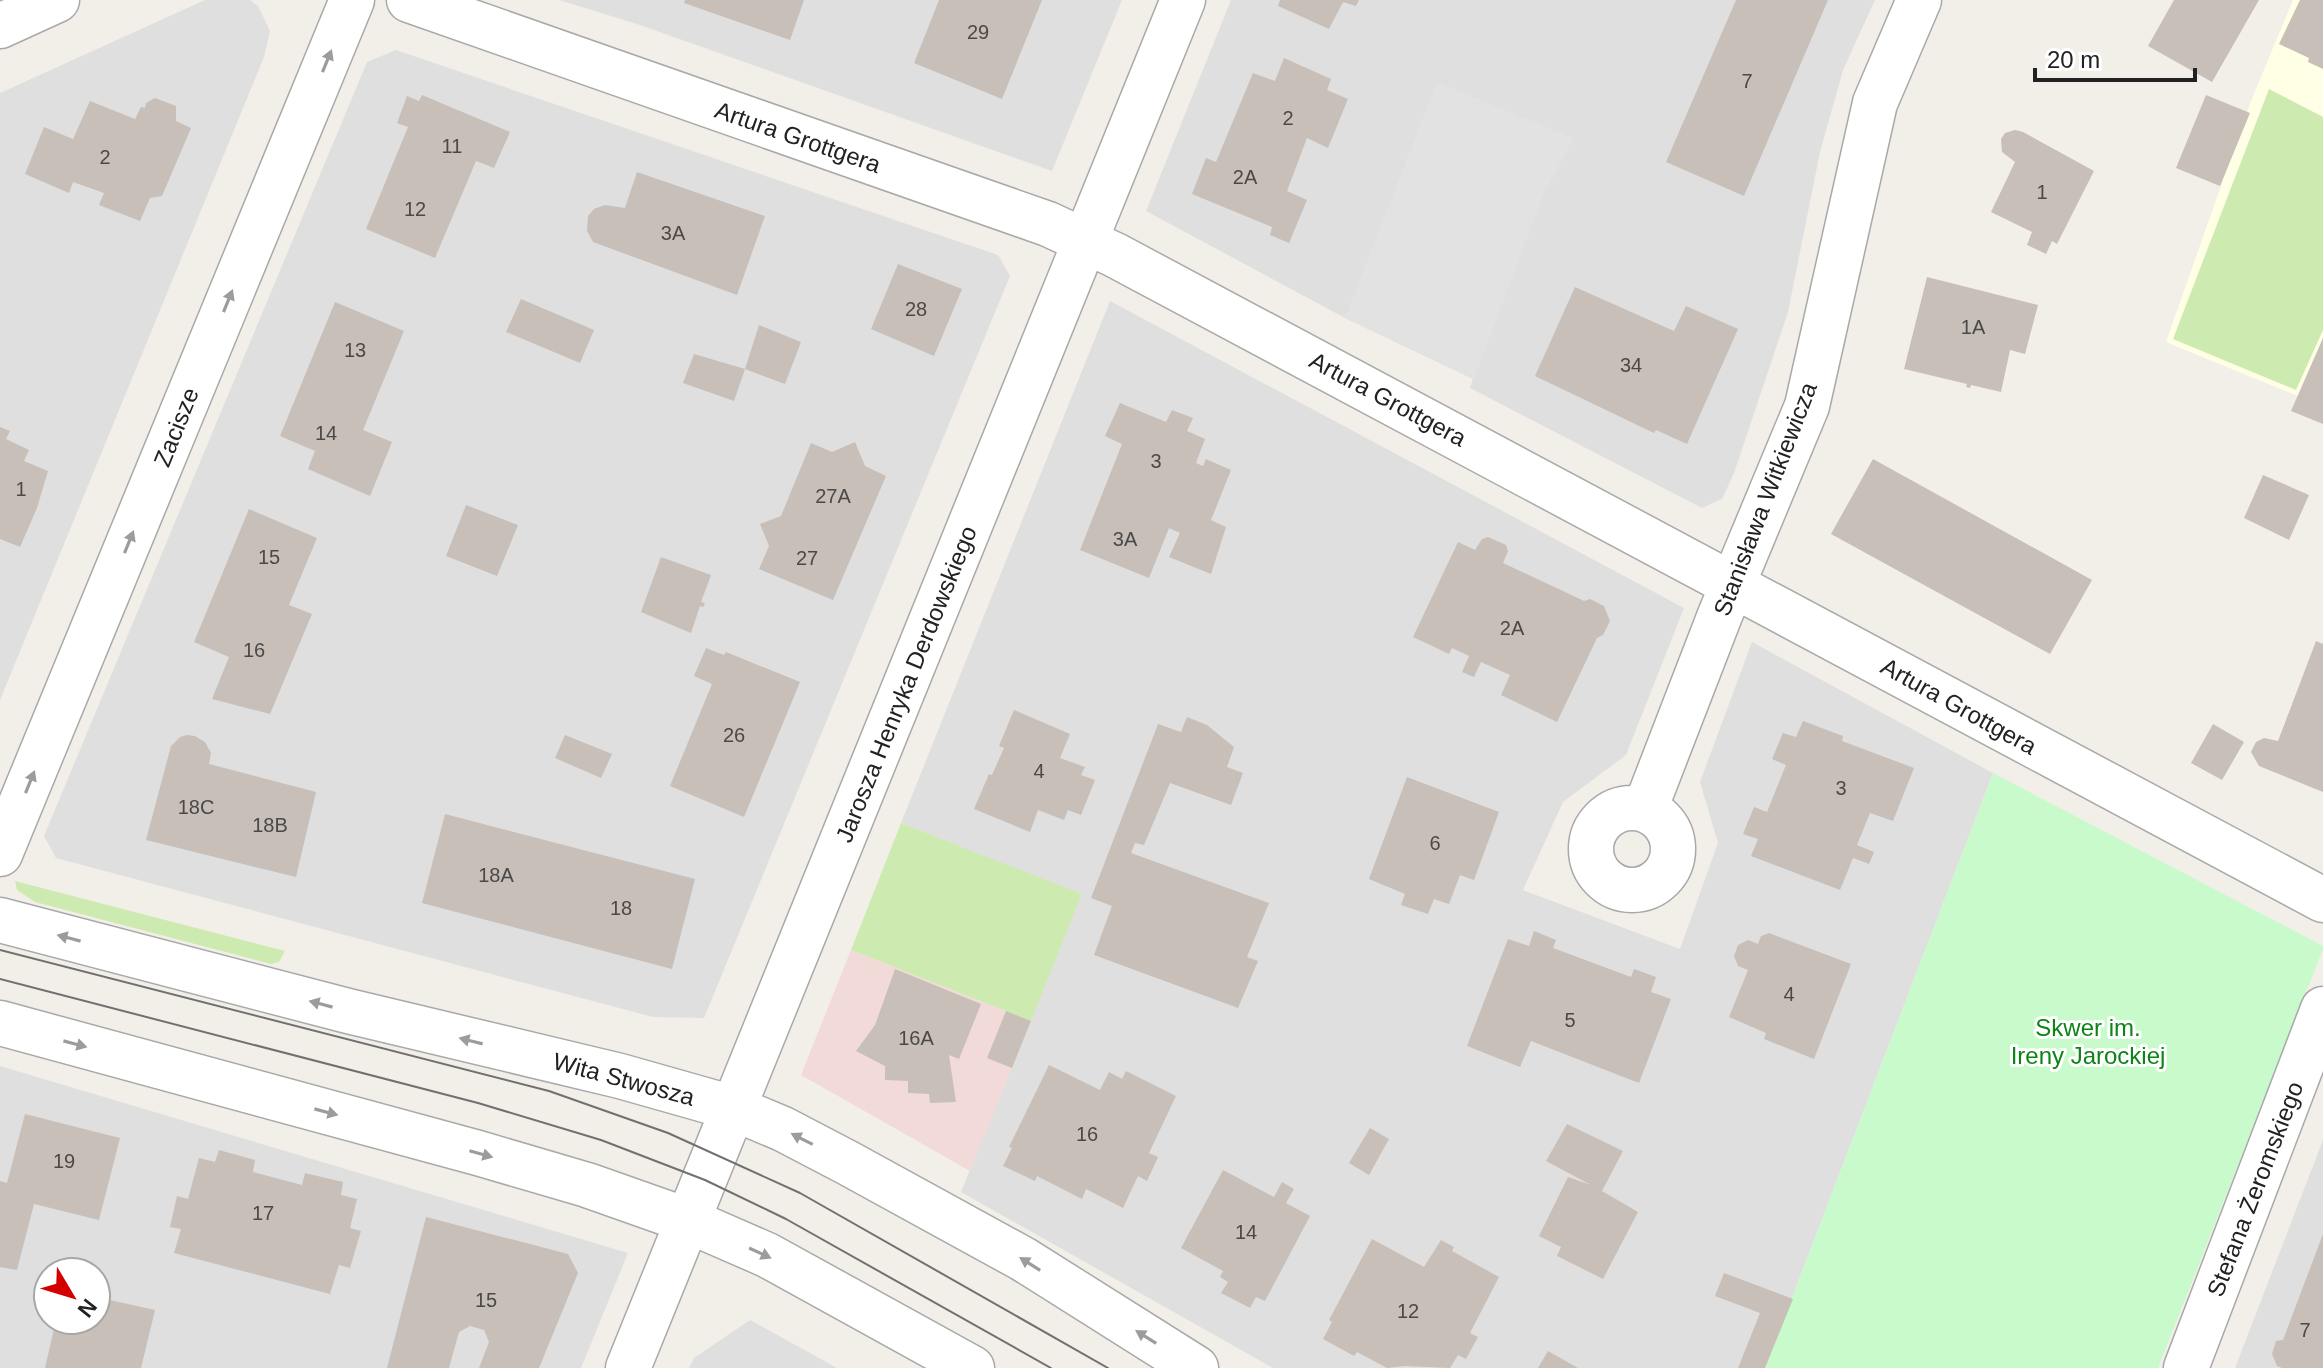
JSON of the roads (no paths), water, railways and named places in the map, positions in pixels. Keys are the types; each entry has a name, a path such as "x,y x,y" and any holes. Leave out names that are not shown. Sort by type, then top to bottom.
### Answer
{"street":[{"path":"0,26 57,0"},
{"name":"Zacisze","path":"0,854 352,0"},
{"name":"Artura Grottgera","path":"409,0 1048,224 1734,582 2032,746 2323,900"},
{"name":"Jarosza Henryka Derdowskiego","path":"628,1368 1183,0"},
{"name":"Stanisława Witkiewicza","path":"1645,809 1807,406 1875,103 1919,0"},
{"name":"Wita Stwosza","path":"0,920 348,1011 620,1076 733,1108 836,1156 983,1237 1196,1368"},
{"name":"Stefana Żeromskiego","path":"2186,1368 2323,1009"},
{"path":"0,1023 518,1165 689,1221 767,1255 972,1368"}],"tram line":[{"path":"0,950 549,1091 668,1133 800,1193 1108,1368"},
{"path":"0,979 478,1103 601,1140 705,1180 786,1219 1051,1368"}],"park label":[{"name":"Skwer im. Ireny Jarockiej","path":"2088,1041"}]}
